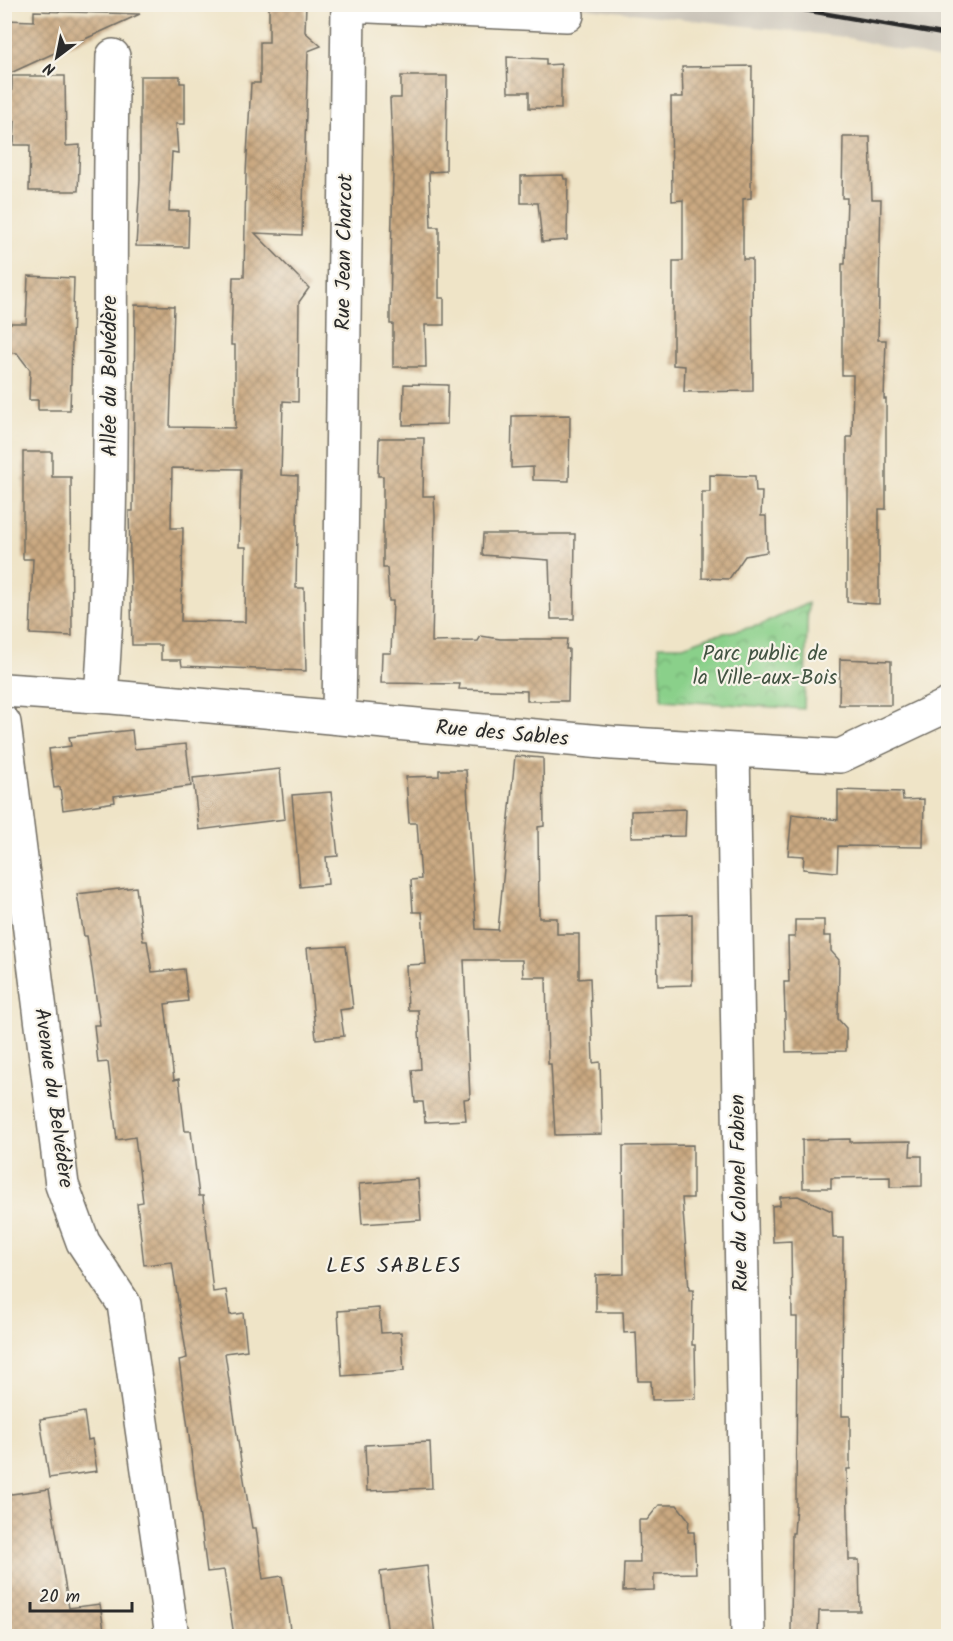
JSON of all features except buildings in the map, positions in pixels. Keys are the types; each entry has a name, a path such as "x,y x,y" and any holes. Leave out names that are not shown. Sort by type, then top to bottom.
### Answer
{"street":[{"name":"Rue Jean Charcot","path":"339,718 348,5 567,15"},
{"name":"Allée du Belvédère","path":"101,696 108,592 111,339 109,178 113,56"},
{"name":"Rue des Sables","path":"4,690 101,696 613,744 840,756 948,705"},
{"name":"Avenue du Belvédère","path":"4,723 62,1185 83,1242 124,1305 172,1636"},
{"name":"Rue du Colonel Fabien","path":"733,750 748,1636"}],"shaded area":[{"path":"561,5 948,5 948,61 844,37"}],"green space":[{"name":"Parc public de la Ville-aux-Bois","path":"808,603 804,709 662,700 659,646 683,646 711,636 761,625"}],"railway":[{"path":"770,4 948,35"},
{"path":"898,4 948,13"}],"district":[{"name":"LES SABLES","path":"394,1266"}]}
